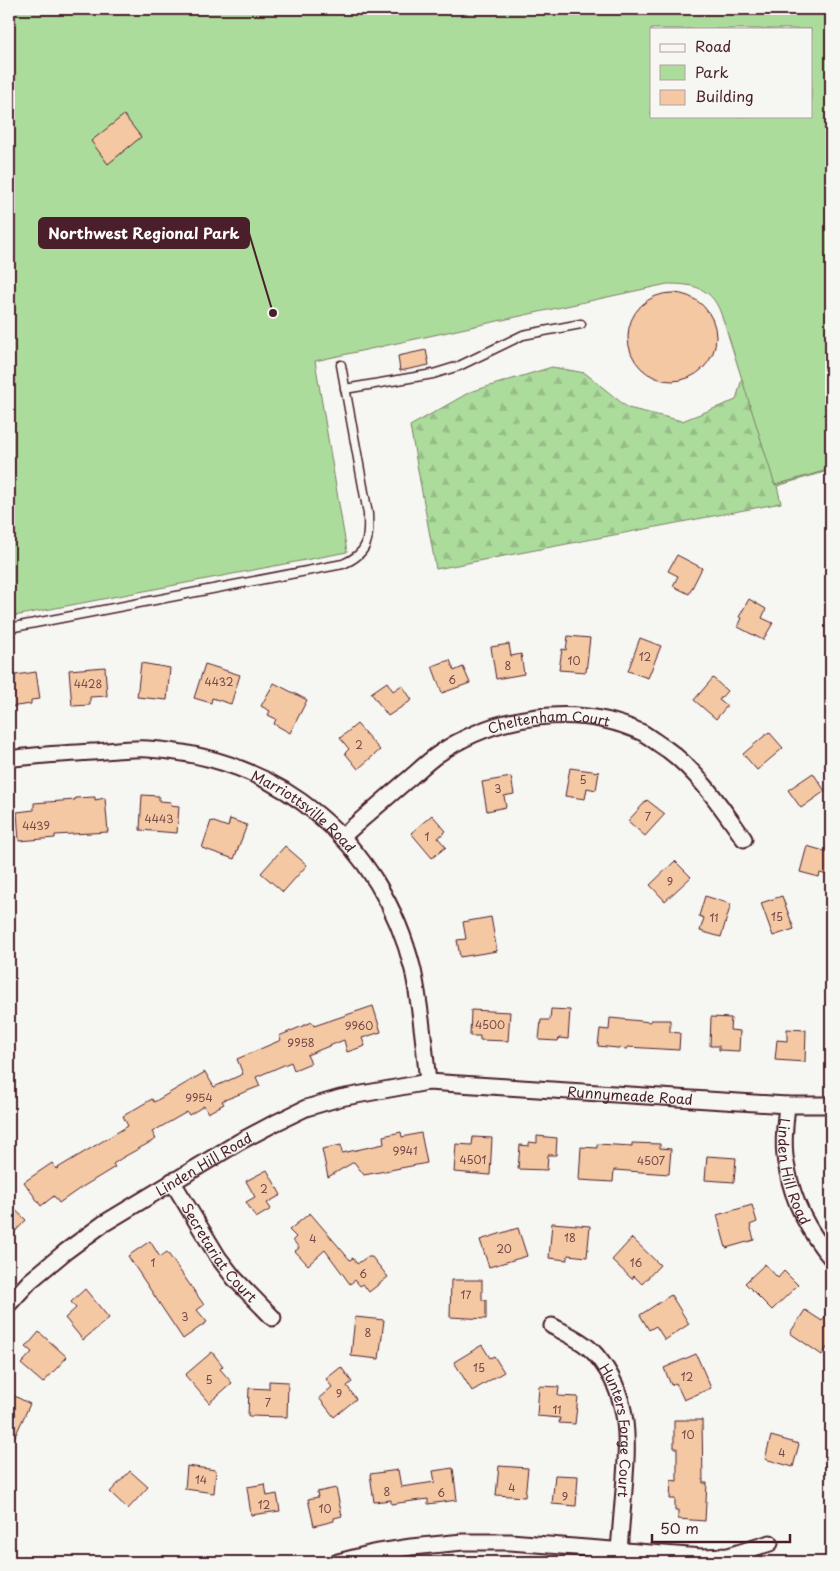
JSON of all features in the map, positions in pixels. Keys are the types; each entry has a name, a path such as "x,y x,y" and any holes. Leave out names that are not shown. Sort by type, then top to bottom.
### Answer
{"street":[{"name":"Cheltenham Court","path":"342,837 437,755 468,737 502,723 548,717 580,717 612,722 643,734 669,751 698,777 744,839"},
{"name":"Marriottsville Road","path":"9,759 148,749 195,755 241,768 283,788 316,811 342,837 362,861 386,897 400,929 413,970 428,1082"},
{"name":"Runnymeade Road","path":"428,1082 787,1105 831,1105"},
{"name":"Linden Hill Road","path":"9,1304 30,1281 102,1224 240,1142 306,1108 340,1098 428,1082"},
{"name":"Linden Hill Road","path":"787,1105 784,1136 786,1167 806,1224 831,1258"},
{"name":"Secretariat Court","path":"172,1181 218,1257 234,1278 273,1318"},
{"name":"Hunters Forge Court","path":"552,1326 575,1338 595,1354 611,1376 619,1395 626,1420 628,1446 619,1557"},
{"path":"338,1562 373,1553 463,1542 510,1542 619,1557 728,1556 770,1543"}],"lane":[{"path":"345,389 433,374 459,366 523,335 581,324"},
{"path":"9,628 343,564 356,558 365,548 368,533 368,514 341,365"}],"green space":[{"path":"9,9 831,9 831,469 775,485 717,305 712,297 701,289 688,285 667,284 315,361 347,552 9,617"},
{"path":"831,195 831,470 777,486 781,503 436,569 410,426 470,392 552,367 585,373 628,408 682,421 736,400 756,328"}],"building":[{"path":"124,115 141,137 108,164 91,141"},
{"path":"672,293 689,296 703,306 713,320 716,337 713,354 703,368 689,378 672,381 655,378 641,368 631,354 628,337 631,320 641,306 655,296"},
{"path":"426,350 429,365 400,371 398,356"},
{"path":"677,555 702,568 689,594 673,586 678,576 668,571"},
{"path":"749,599 766,609 762,618 773,623 763,640 738,627 742,618 739,617"},
{"path":"568,636 590,638 586,672 559,670 562,649 566,650"},
{"path":"640,638 661,646 648,678 628,671"},
{"path":"509,644 511,656 521,654 524,674 496,679 491,647"},
{"path":"450,660 454,671 463,667 470,683 442,693 432,666"},
{"path":"141,663 170,668 167,700 137,697"},
{"path":"205,664 240,675 231,704 212,698 211,703 194,698"},
{"path":"105,667 107,696 90,697 90,705 72,706 69,670"},
{"path":"36,672 40,699 31,700 31,704 9,707 9,676"},
{"path":"713,678 727,691 719,700 727,706 716,719 694,700"},
{"path":"387,682 393,691 402,685 412,700 388,716 371,693"},
{"path":"274,683 307,700 290,733 274,724 276,719 268,715 270,711 261,706"},
{"path":"357,724 380,750 358,769 345,753 349,749 340,738"},
{"path":"769,732 783,748 757,770 743,754"},
{"path":"570,768 599,772 596,790 587,788 585,799 565,796"},
{"path":"813,773 825,791 801,808 788,790"},
{"path":"511,777 514,794 504,796 506,807 487,811 482,782"},
{"path":"142,795 159,796 159,801 171,802 170,805 179,806 177,833 140,830"},
{"path":"95,797 95,800 105,798 108,832 55,835 55,838 19,841 17,812 34,810 34,803"},
{"path":"647,800 665,814 645,836 628,821"},
{"path":"432,815 446,831 438,838 446,847 432,858 411,833"},
{"path":"230,819 247,825 234,859 202,848 211,821 228,827"},
{"path":"285,846 307,865 283,892 261,873"},
{"path":"807,846 831,853 831,876 820,873 819,877 800,872"},
{"path":"675,861 691,877 665,901 650,885"},
{"path":"705,896 731,904 721,937 700,931 704,918 699,916"},
{"path":"782,896 794,929 773,936 761,903"},
{"path":"491,917 497,951 460,957 457,940 466,939 463,922"},
{"path":"373,1006 381,1032 362,1038 365,1046 347,1052 344,1040 307,1055 311,1063 294,1070 291,1062 256,1077 260,1086 222,1101 224,1104 208,1113 204,1106 189,1115 187,1112 152,1132 156,1139 122,1158 113,1164 115,1167 59,1203 54,1196 41,1206 24,1182 52,1163 56,1169 128,1126 123,1116 152,1099 154,1102 205,1072 214,1087 243,1074 237,1059 281,1040 279,1036 312,1022 314,1026"},
{"path":"551,1009 570,1010 568,1039 559,1038 558,1041 539,1040 541,1020 550,1020"},
{"path":"471,1010 510,1012 508,1041 480,1040 480,1036 470,1036"},
{"path":"711,1017 731,1018 730,1030 740,1031 739,1051 719,1050 719,1046 710,1046"},
{"path":"610,1018 651,1022 651,1020 670,1020 670,1032 680,1033 679,1050 627,1047 627,1049 598,1046 600,1029 609,1030"},
{"path":"787,1029 806,1030 805,1062 775,1060 777,1040 787,1041"},
{"path":"401,1132 402,1137 421,1133 427,1163 364,1175 354,1162 328,1177 322,1149 341,1145 342,1153 384,1144 383,1136"},
{"path":"537,1136 557,1138 556,1155 548,1155 547,1170 518,1169 520,1145 529,1146 529,1142 537,1143"},
{"path":"473,1137 492,1138 490,1175 454,1172 456,1144 472,1145"},
{"path":"632,1143 660,1144 660,1148 671,1149 669,1174 614,1170 613,1182 579,1180 581,1147 597,1148 597,1144 632,1146"},
{"path":"707,1156 736,1158 734,1182 705,1180"},
{"path":"267,1170 281,1195 267,1203 271,1209 256,1218 246,1202 255,1197 246,1181"},
{"path":"9,1204 26,1220 9,1238"},
{"path":"752,1205 757,1222 750,1225 754,1240 726,1248 717,1215"},
{"path":"310,1213 350,1260 353,1258 357,1264 367,1257 372,1257 388,1277 369,1292 363,1284 360,1286 355,1280 350,1284 325,1250 308,1265 295,1251 299,1248 293,1240 296,1237 289,1230"},
{"path":"552,1223 590,1226 587,1257 568,1255 567,1260 549,1258"},
{"path":"518,1228 527,1256 489,1267 480,1240"},
{"path":"632,1238 660,1265 642,1284 634,1276 632,1279 612,1260"},
{"path":"150,1241 160,1257 167,1252 204,1305 197,1310 207,1322 183,1339 128,1256"},
{"path":"765,1264 778,1278 784,1271 798,1285 772,1310 745,1283"},
{"path":"451,1280 482,1280 482,1300 486,1300 486,1319 450,1317"},
{"path":"85,1289 109,1318 83,1340 65,1318 76,1308 71,1302"},
{"path":"671,1295 689,1324 665,1340 656,1326 649,1330 640,1315"},
{"path":"831,1308 831,1342 822,1355 790,1333 805,1310 822,1321"},
{"path":"355,1317 384,1320 379,1359 351,1356"},
{"path":"39,1332 67,1357 43,1383 21,1364 32,1352 26,1347"},
{"path":"482,1345 490,1358 494,1356 504,1372 472,1391 454,1362"},
{"path":"212,1352 223,1366 220,1369 232,1383 209,1403 185,1375"},
{"path":"696,1354 711,1388 684,1400 676,1383 671,1385 664,1368"},
{"path":"341,1367 352,1382 347,1386 356,1399 334,1417 319,1398 332,1387 326,1379"},
{"path":"269,1381 288,1382 287,1417 248,1416 249,1388 269,1389"},
{"path":"539,1386 559,1387 558,1396 578,1397 575,1424 559,1423 560,1418 537,1416"},
{"path":"9,1393 30,1404 9,1449"},
{"path":"674,1420 702,1420 703,1483 707,1483 705,1521 678,1519 678,1510 675,1510 675,1499 670,1499 671,1480 677,1481 677,1448 674,1448"},
{"path":"771,1436 799,1444 793,1467 765,1459"},
{"path":"187,1466 216,1470 214,1493 185,1489"},
{"path":"499,1466 528,1468 525,1497 496,1495"},
{"path":"453,1468 457,1500 428,1504 428,1499 391,1504 391,1500 374,1502 370,1474 398,1470 401,1487 435,1482 433,1471"},
{"path":"130,1471 148,1487 128,1509 110,1492"},
{"path":"555,1475 578,1476 576,1506 552,1504"},
{"path":"265,1484 267,1496 277,1494 280,1511 251,1515 247,1487"},
{"path":"336,1488 342,1516 334,1518 334,1521 314,1526 308,1499 318,1497 317,1492"}],"place":[{"name":"Northwest Regional Park","path":"273,313"}]}
